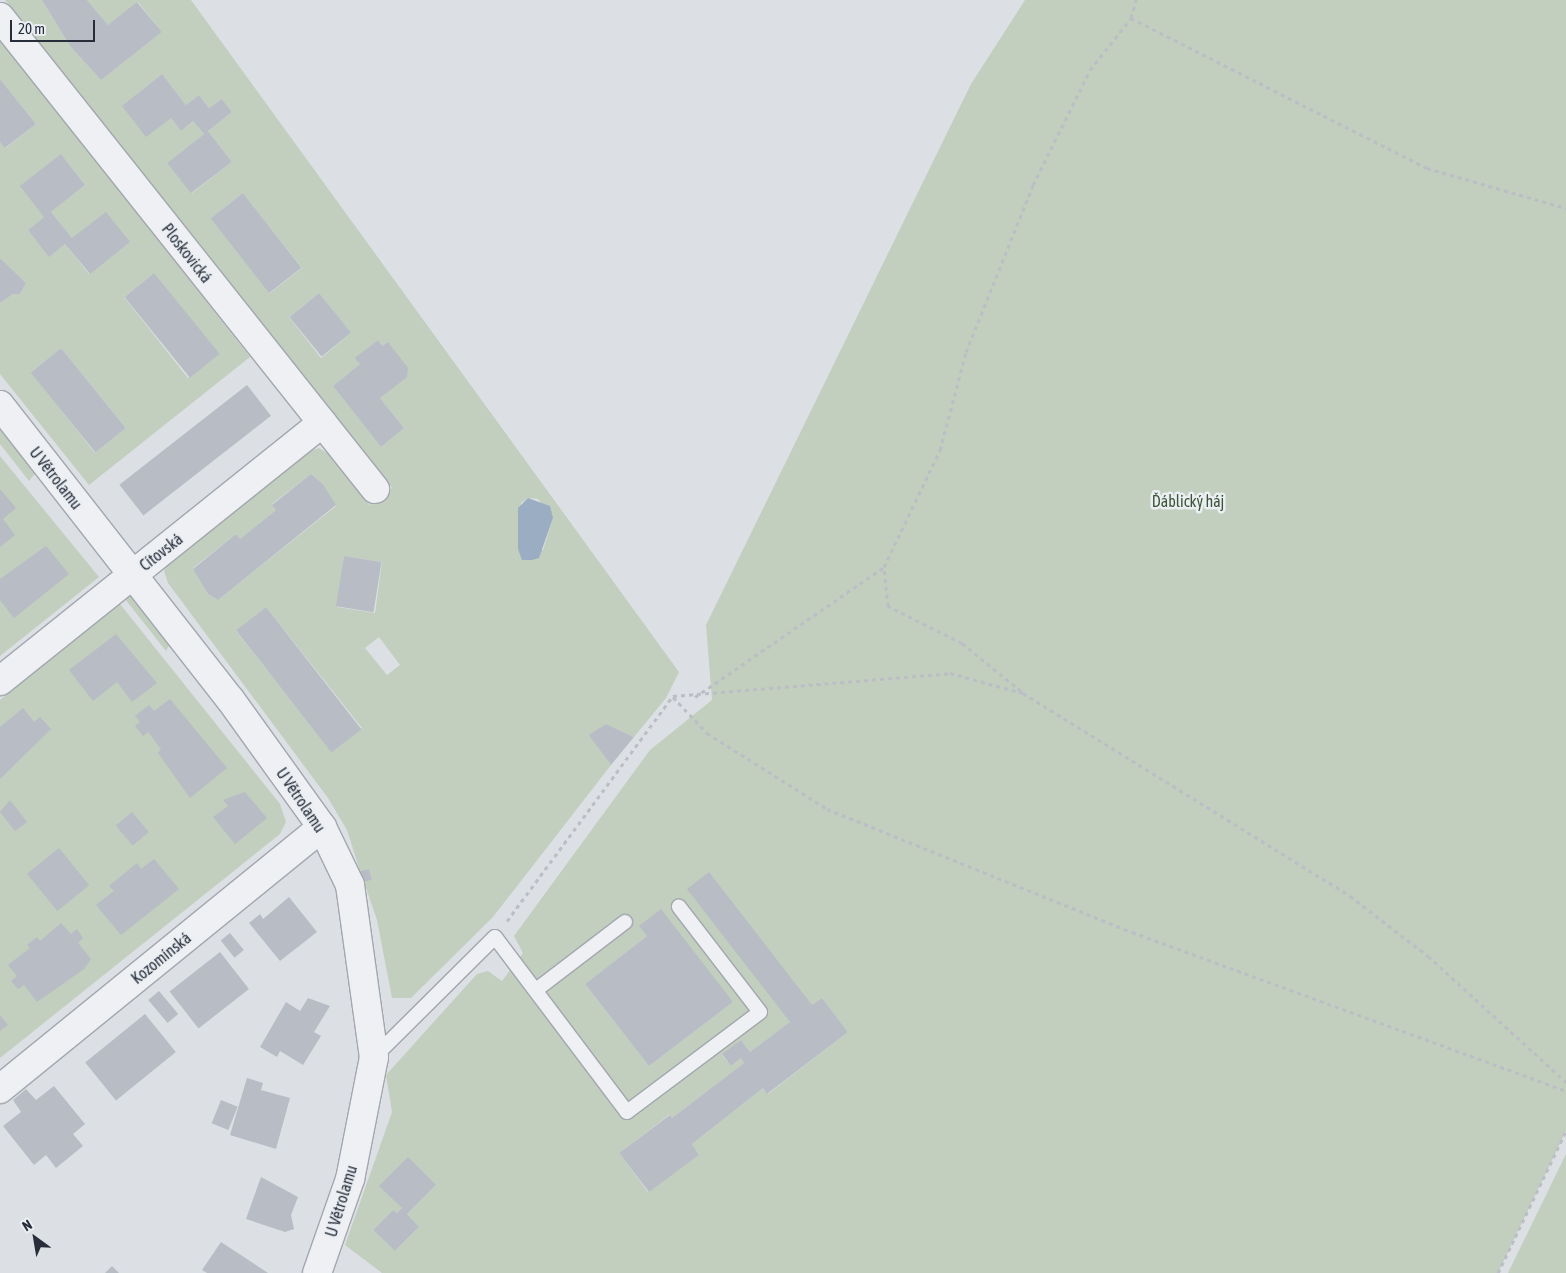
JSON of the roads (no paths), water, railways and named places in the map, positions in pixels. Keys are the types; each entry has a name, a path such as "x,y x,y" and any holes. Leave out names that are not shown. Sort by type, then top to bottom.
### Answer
{"street":[{"name":"Ploskovická","path":"0,17 375,489"},
{"name":"U Větrolamu","path":"0,405 131,575 230,699 322,827 350,884 374,1057 350,1179 317,1273"},
{"name":"Cítovská","path":"0,681 322,423"},
{"name":"Kozomínská","path":"0,1089 322,827"}],"lane":[{"path":"374,1057 496,937 627,1112 760,1012 679,907"},
{"path":"536,990 625,922"}],"water":[{"path":"528,498 550,506 553,518 539,558 522,560 518,549 518,508"}],"park label":[{"name":"Ďáblický háj","path":"1188,501"}]}
